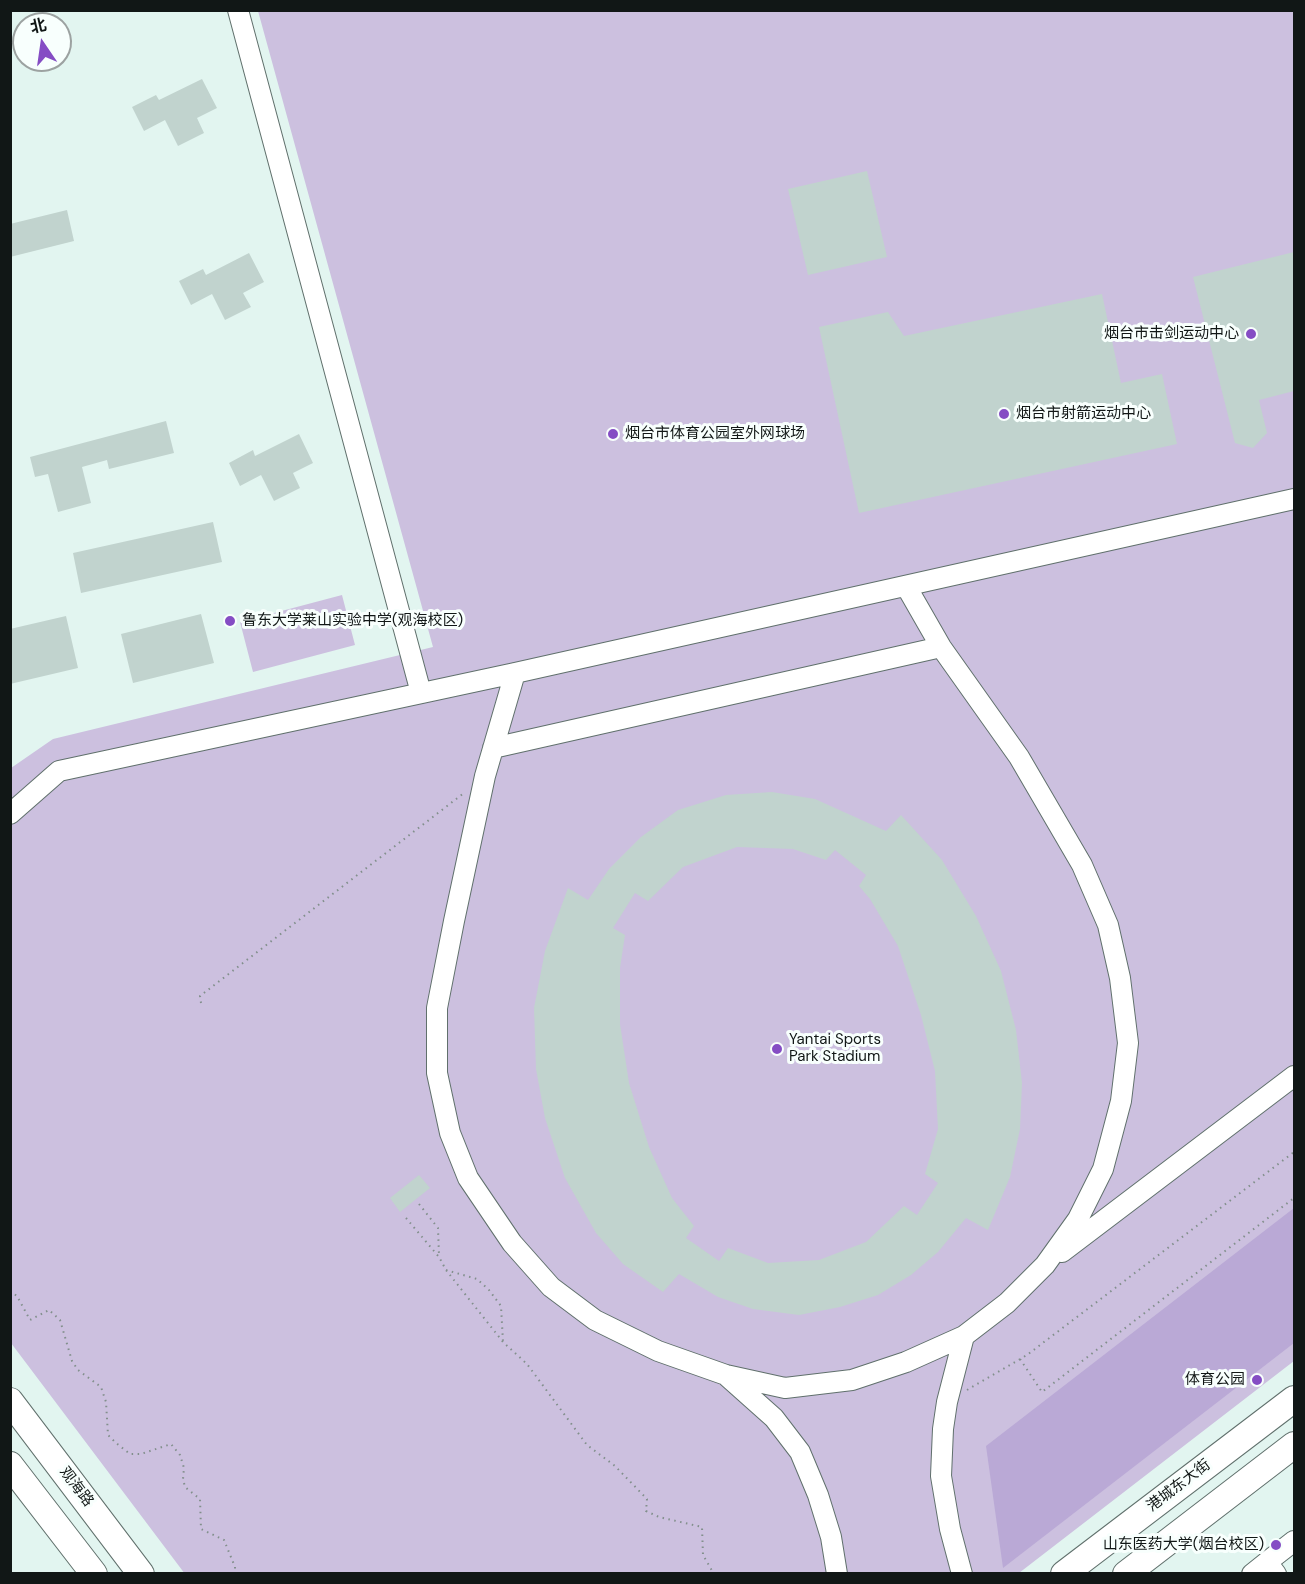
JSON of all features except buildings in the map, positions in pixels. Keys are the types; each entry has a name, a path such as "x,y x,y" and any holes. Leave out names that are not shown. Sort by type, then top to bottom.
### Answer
{"main road":[{"name":"港城东大街","path":"1081,1568 1294,1399"},
{"name":"观海路","path":"10,1401 141,1574"},
{"path":"1126,1574 1294,1445"},
{"path":"10,1465 94,1574"}],"street":[{"path":"238,10 421,693"},
{"path":"10,814 59,771 515,673 1294,499"},
{"path":"906,586 941,646 1019,757 1082,866 1108,925 1120,978 1128,1043 1121,1101 1103,1169 1078,1219 1045,1265"},
{"path":"493,748 941,646"},
{"path":"515,673 485,776 437,1008 437,1074 450,1133 468,1178 512,1244 551,1287 595,1320 658,1351 726,1375 785,1388 852,1380 906,1362 964,1336 1007,1303 1045,1265 1294,1076"},
{"path":"962,1574 950,1528 942,1476 943,1429 947,1402 964,1336"},
{"path":"726,1375 774,1418 800,1452 818,1495 831,1537 837,1574"},
{"path":"1265,1570 1294,1540"}],"path":[{"path":"201,1003 200,996 485,776"},
{"path":"947,1402 1020,1359 1294,1152"},
{"path":"1020,1359 1042,1392 1294,1198"},
{"path":"419,1204 438,1228 439,1257"},
{"path":"406,1218 439,1257 446,1270 503,1342 527,1364 587,1445 615,1466 647,1499 646,1511 659,1517 702,1527 703,1555 714,1574"},
{"path":"446,1270 477,1279 489,1290 501,1306 503,1342"},
{"path":"10,1291 17,1296 30,1320 49,1310 60,1320 72,1361 78,1370 101,1387 106,1402 108,1435 116,1443 130,1454 141,1454 171,1444 180,1455 184,1468 185,1488 200,1499 201,1529 224,1540 235,1567 234,1574"}],"shaded area":[{"path":"258,11 1294,11 1294,1361 1019,1573 185,1574 11,1343 11,768 53,739 433,647"},
{"path":"342,595 355,645 253,672 240,622"},
{"path":"1294,1208 1294,1343 1003,1568 986,1446"}],"place":[{"name":"烟台市击剑运动中心","path":"1251,334"},
{"name":"烟台市射箭运动中心","path":"1004,414"},
{"name":"烟台市体育公园室外网球场","path":"613,434"},
{"name":"鲁东大学莱山实验中学(观海校区)","path":"230,621"},
{"name":"Yantai Sports Park Stadium","path":"777,1049"},
{"name":"体育公园","path":"1257,1380"},
{"name":"山东医药大学(烟台校区)","path":"1276,1545"}]}
